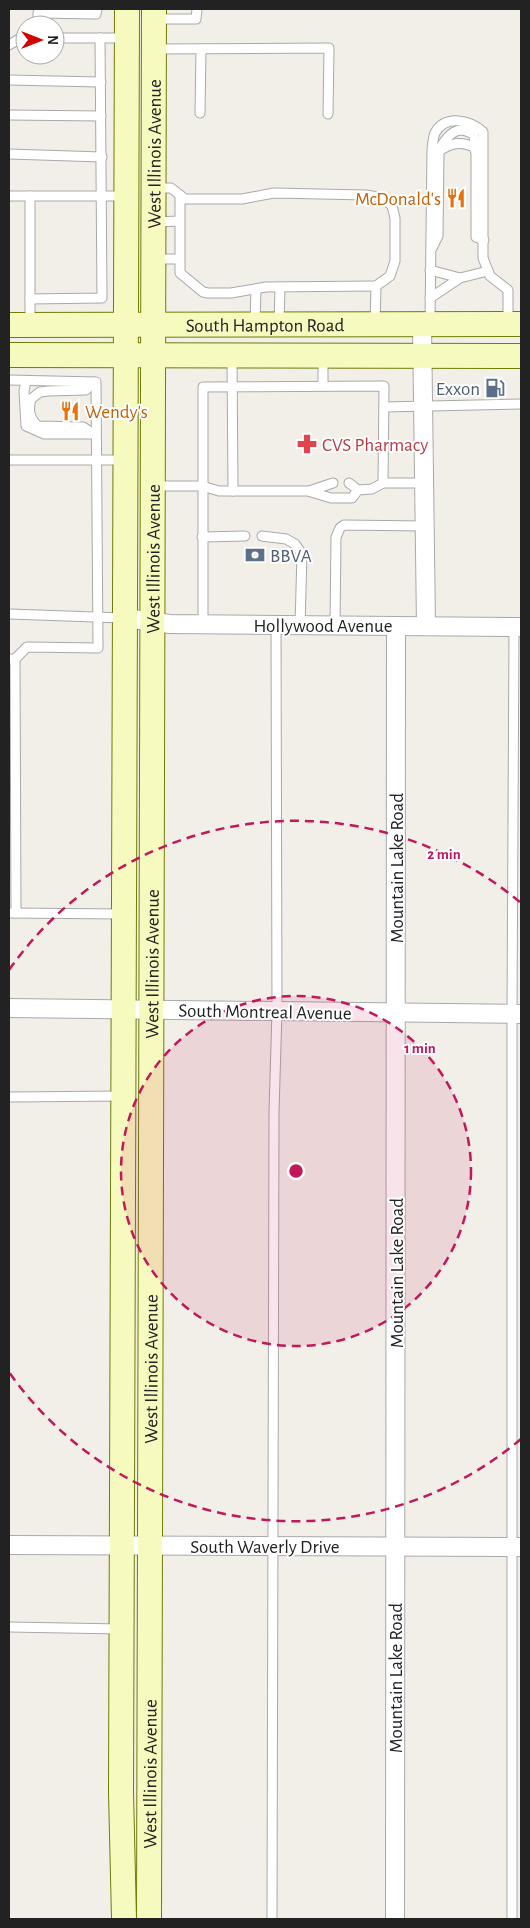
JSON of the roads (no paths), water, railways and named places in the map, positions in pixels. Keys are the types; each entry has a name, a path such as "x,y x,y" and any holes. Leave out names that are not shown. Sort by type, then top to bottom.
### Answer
{"main road":[{"name":"West Illinois Avenue","path":"124,1919 122,1545 127,9"},
{"name":"West Illinois Avenue","path":"149,1919 154,29"},
{"path":"127,38 154,29"},
{"name":"South Hampton Road","path":"20,325 279,326 515,324"},
{"path":"364,356 372,343 375,325"},
{"name":"South Hampton Road","path":"9,355 521,356"},
{"path":"123,1278 152,1278"},
{"path":"122,1792 149,1792"}],"street":[{"path":"426,325 422,357 426,626"},
{"name":"Hollywood Avenue","path":"125,618 152,622 203,624 518,627"},
{"name":"Mountain Lake Road","path":"395,1919 396,626"},
{"name":"South Montreal Avenue","path":"9,1008 152,1008 516,1014"},
{"name":"South Waverly Drive","path":"9,1545 272,1545 517,1548"}],"lane":[{"path":"38,11 96,14 96,9"},
{"path":"154,29 196,19 196,9"},
{"path":"154,29 201,49 329,48 328,114"},
{"path":"65,38 127,38"},
{"path":"30,299 102,298 100,38"},
{"path":"200,113 201,49"},
{"path":"9,80 101,82"},
{"path":"9,115 101,116"},
{"path":"426,325 430,298 432,149 435,133 450,121 470,123 483,132 483,258 490,276 508,290 515,324"},
{"path":"430,250 438,236 439,150 448,135 460,130 468,131 474,135 476,153 476,237 484,240"},
{"path":"439,150 449,144 457,143 474,147 476,153"},
{"path":"9,154 102,157"},
{"path":"153,188 171,188 180,195 184,199 242,198 274,193 366,195 384,198 394,212 395,261 390,276 376,286 280,287 231,293 203,292 182,277 178,259 180,195"},
{"path":"9,196 126,196"},
{"path":"20,325 30,299 30,196"},
{"path":"153,222 180,221"},
{"path":"152,259 178,259"},
{"path":"430,270 460,278"},
{"path":"430,298 460,278 488,271"},
{"path":"375,325 376,286"},
{"path":"279,326 280,287"},
{"path":"255,326 256,289"},
{"path":"232,356 233,491"},
{"path":"322,356 323,386"},
{"path":"9,380 94,382"},
{"path":"26,380 24,391 26,426 44,434 96,434"},
{"path":"94,382 97,460 98,648 27,648 12,659 12,913 124,914"},
{"path":"94,382 86,390 40,392 31,399 29,411 30,416 38,426 83,427 96,434"},
{"path":"203,624 203,387 384,386 383,483"},
{"path":"384,407 521,404"},
{"path":"9,460 125,460"},
{"path":"308,491 333,483"},
{"path":"350,483 358,490 372,489 383,483 424,483"},
{"path":"152,486 202,486 219,491 308,491 331,498 352,498 358,490"},
{"path":"335,625 336,537 340,528 344,525 424,526"},
{"path":"202,537 245,536"},
{"path":"262,536 286,540 295,544 302,554 300,625"},
{"path":"9,614 125,618"},
{"path":"272,1919 274,1112 277,1011 276,624"},
{"path":"512,1919 517,1548 516,1014 518,627"},
{"path":"9,1097 124,1096"},
{"path":"9,1627 122,1629"}],"place":[{"name":"McDonald's","path":"456,198"},
{"name":"Exxon","path":"495,388"},
{"name":"Wendy's","path":"70,411"},
{"name":"CVS Pharmacy","path":"307,444"},
{"name":"BBVA","path":"255,555"}]}
